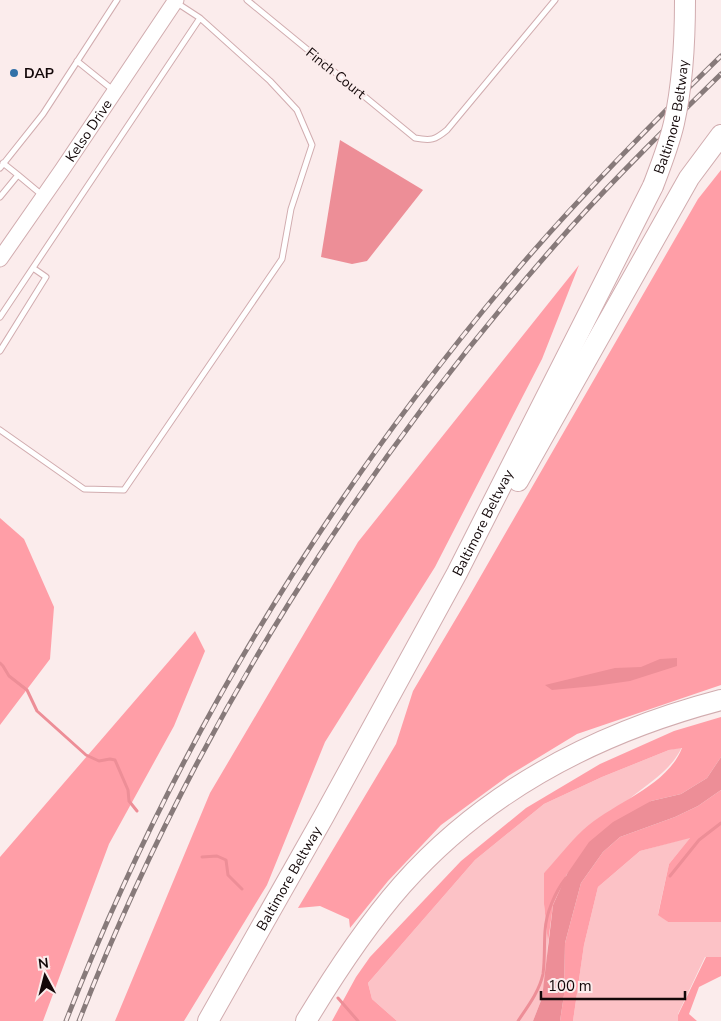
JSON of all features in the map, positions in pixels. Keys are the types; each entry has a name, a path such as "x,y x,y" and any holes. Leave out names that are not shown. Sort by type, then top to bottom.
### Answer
{"highway":[{"name":"Baltimore Beltway","path":"208,1021 324,816 457,573 653,186 674,125 683,64 684,0"},
{"path":"324,816 464,577 689,178 721,135"},
{"path":"306,1021 350,951 376,916 435,852 497,801 530,779 590,746 659,718 721,700"}],"street":[{"name":"Kelso Drive","path":"0,259 176,1"}],"lane":[{"path":"44,196 18,175 2,166 43,114 117,0"},
{"name":"Finch Court","path":"249,1 415,138 428,141 437,138 447,130 555,0"},
{"path":"0,430 84,489 124,490 282,259 291,209 312,145 297,110 270,81 200,18 176,1"},
{"path":"0,317 200,18"},
{"path":"77,61 115,92"},
{"path":"0,197 18,175"},
{"path":"0,351 46,277 33,268"}],"shaded area":[{"path":"340,140 423,190 367,261 352,264 321,257"},
{"path":"721,170 721,685 577,734 508,776 441,825 388,881 350,928 349,919 320,906 298,908 396,744 413,691 698,199"},
{"path":"579,265 542,359 435,567 325,742 267,885 184,1021 115,1021 210,793 358,542"},
{"path":"0,518 24,539 54,607 50,659 0,725"},
{"path":"195,631 205,651 174,726 109,844 43,1021 0,1021 0,857"},
{"path":"677,658 677,666 630,681 552,690 545,685 615,668 641,667 660,659"},
{"path":"721,717 721,757 707,778 681,794 651,801 567,874 553,905 548,943 544,904 544,873 583,830 595,820 652,784 675,762 682,748 669,750 602,777 544,804 475,860 368,983 372,999 397,1021 332,1021 356,977 370,957 461,861 526,808 600,764 674,731"},
{"path":"682,747 665,770 544,873 544,904 548,943 546,972 542,998 533,1021 397,1021 372,999 368,983 475,860 544,804 602,777 669,750"},
{"path":"721,757 721,790 698,806 675,817 620,837 603,852 581,883 565,943 564,995 560,1021 533,1021 542,998 553,905 567,874 589,842 613,822 651,801 681,794 707,778"},
{"path":"721,790 721,922 668,922 658,915 669,864 690,838 640,851 598,887 584,945 573,1021 560,1021 564,995 565,943 581,883 603,852 620,837 675,817 698,806"},
{"path":"691,837 669,864 658,914 668,922 721,922 721,957 705,957 678,1014 678,1021 573,1021 584,945 598,887 640,851"},
{"path":"706,957 721,957 721,976 699,987 689,1014 697,1021 678,1021 678,1015"}],"waterway":[{"path":"0,663 9,676 27,690 37,711 86,755 99,761 115,760 128,790 129,801 137,811"},
{"path":"670,876 699,840 721,823"},
{"path":"202,857 217,856 226,860 228,875 242,889"},
{"path":"518,1021 539,987 544,969 547,917 555,896 566,878"},
{"path":"338,998 358,1021"}],"railway":[{"path":"66,1021 107,921 153,823 203,728 256,634 313,543 374,454 438,367 506,283 610,167 721,56"},
{"path":"79,1021 124,913 175,807 230,703 290,602 354,504 422,408 495,316 589,207 721,74"}],"place":[{"name":"DAP","path":"14,73"}]}
